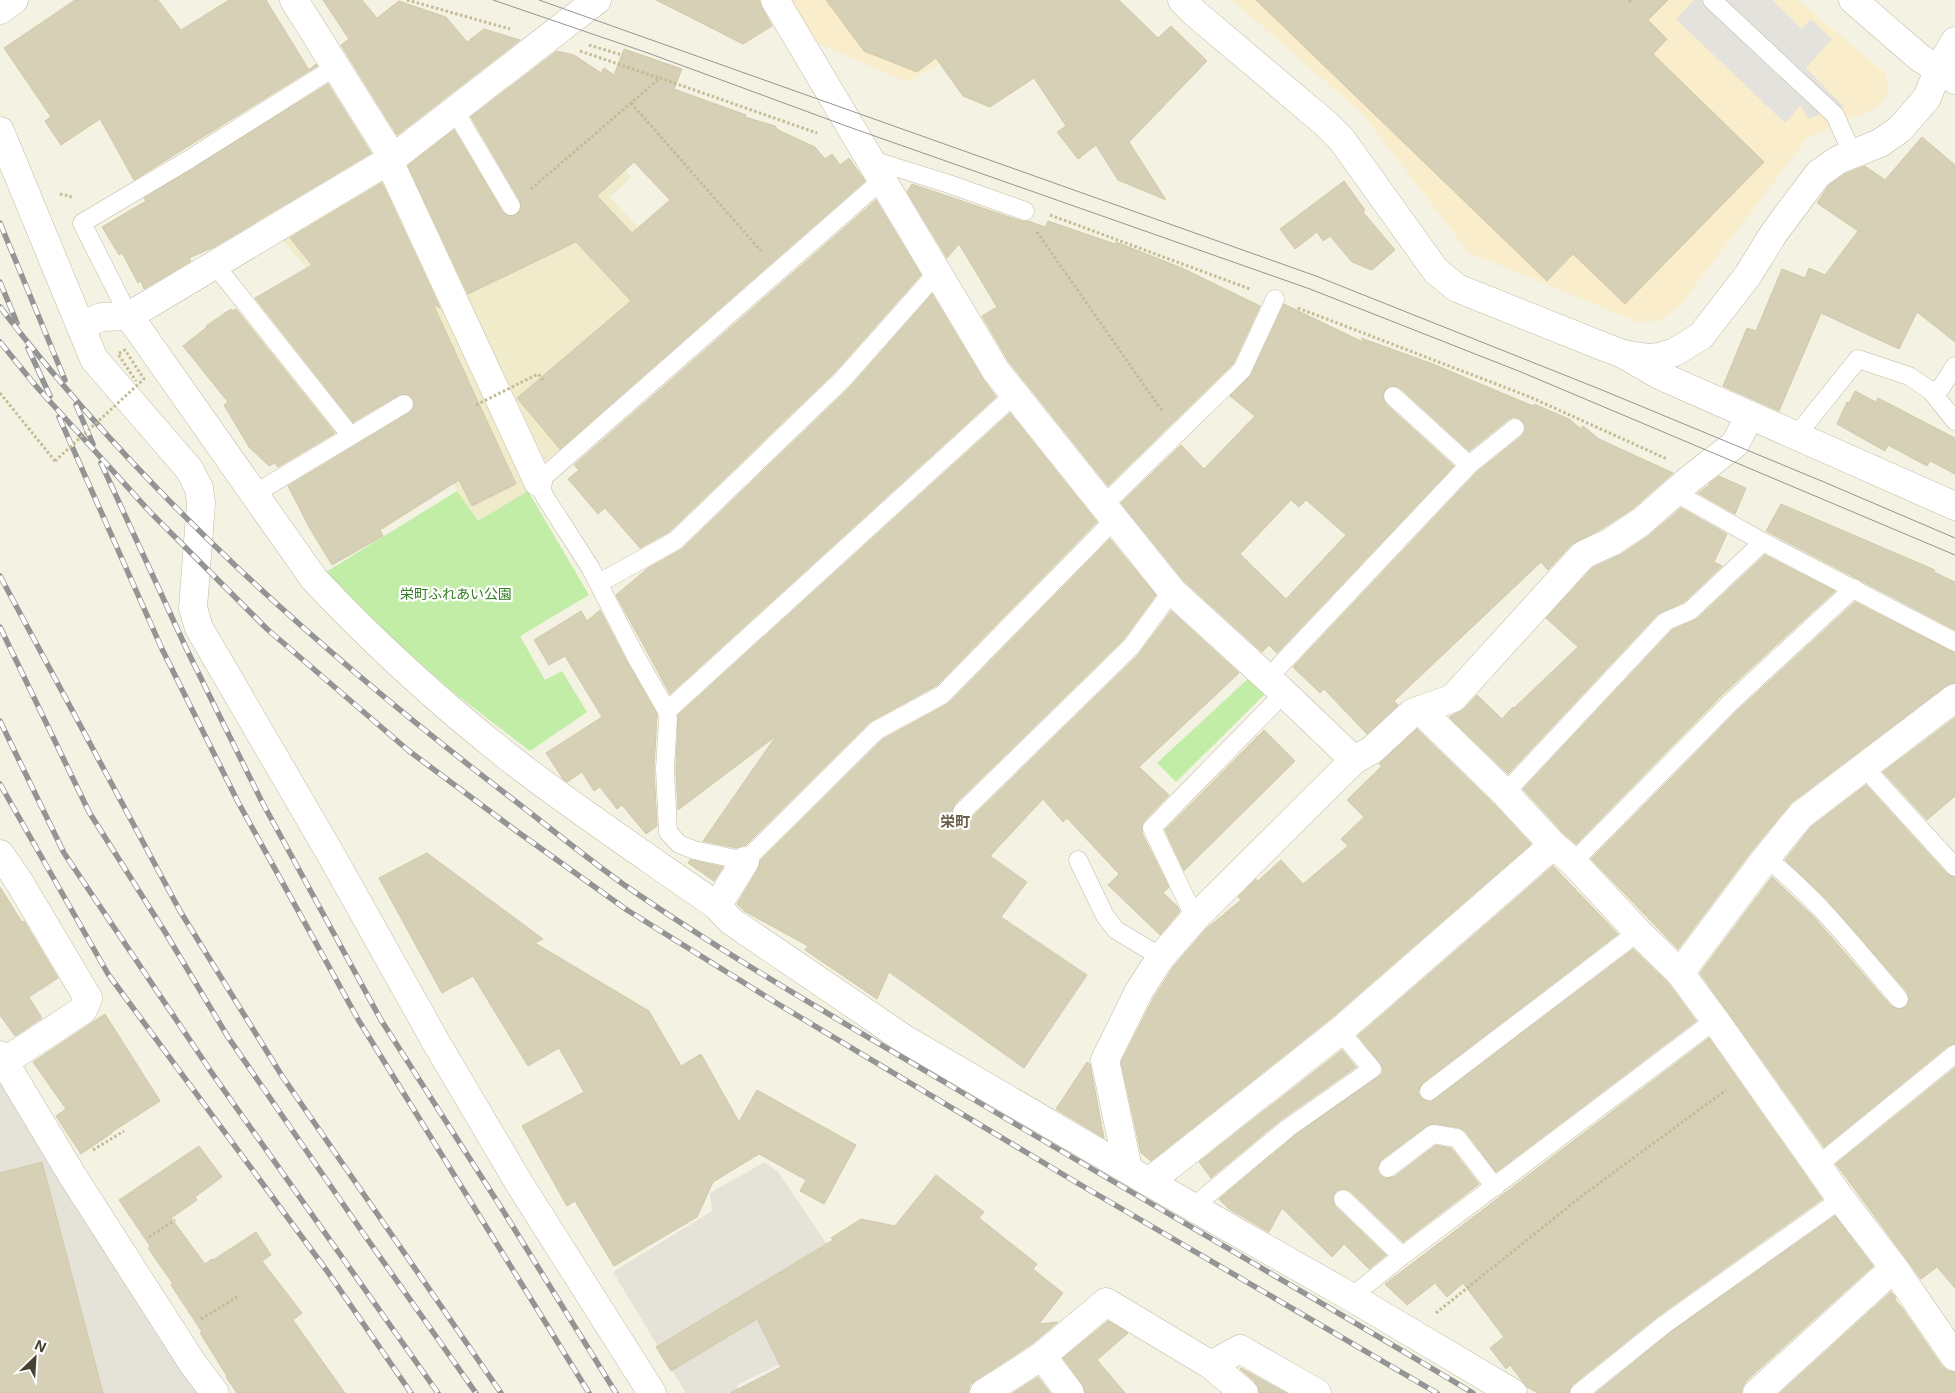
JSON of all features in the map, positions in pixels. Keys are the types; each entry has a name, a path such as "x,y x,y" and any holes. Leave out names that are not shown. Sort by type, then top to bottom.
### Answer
{"street":[{"path":"0,10 14,0"},
{"path":"294,0 391,159 538,482"},
{"path":"82,326 101,317 129,316 391,159 455,112 597,0"},
{"path":"775,0 996,371 1172,591 1276,685 1354,760"},
{"path":"1182,0 1325,123 1342,140 1436,270 1458,288 1623,354 1659,375 1955,506"},
{"path":"1853,0 1920,58 1947,75"},
{"path":"1623,354 1648,358 1659,357 1675,352 1701,336 1748,275 1774,233 1818,174 1838,160 1880,143 1900,129 1947,75 1955,41"},
{"path":"0,131 94,359 189,469 199,488 201,503 193,608 200,628 490,1134 652,1393"},
{"path":"129,316 314,579 346,612 442,700 525,770 717,906 731,921 903,1038 1513,1393"},
{"path":"1139,1175 1105,1060 1139,990 1161,957 1195,918 1354,760 1372,750 1412,713 1454,698 1583,555 1611,542 1641,522 1735,444 1750,416"},
{"path":"1680,974 1766,858 1801,815 1955,698"},
{"path":"1420,710 1505,793 1680,974 1715,1020 1841,1199 1894,1268 1955,1357"},
{"path":"0,854 88,998 83,1010 2,1058 67,1166 175,1335 215,1393"},
{"path":"1139,1175 1340,1031 1563,854"},
{"path":"717,906 746,861"},
{"path":"1758,1393 1894,1268"},
{"path":"984,1393 1042,1356 1106,1302 1211,1365 1244,1393"},
{"path":"1211,1365 1240,1349 1317,1393"},
{"path":"1042,1356 1070,1393"}],"lane":[{"path":"1712,0 1836,115 1853,155"},
{"path":"129,316 82,223 196,155 335,66"},
{"path":"455,112 511,206"},
{"path":"1025,211 949,184 871,163 779,271 538,482 545,497 599,583 635,655 667,711 665,769 668,832 680,844 694,850 746,861 876,730 942,695 1110,512 1177,432 1242,370 1275,299"},
{"path":"215,265 351,436"},
{"path":"599,583 675,541 843,379 937,273"},
{"path":"1796,436 1858,359 1909,376 1931,391 1955,421"},
{"path":"1931,391 1940,389 1955,366"},
{"path":"667,711 1015,394"},
{"path":"1393,396 1469,465"},
{"path":"254,494 404,404"},
{"path":"1195,918 1152,828 1469,465 1515,428"},
{"path":"1683,486 1764,542 1955,642"},
{"path":"1505,793 1666,621 1690,611 1764,542"},
{"path":"1563,854 1854,588"},
{"path":"962,812 1131,647 1172,591"},
{"path":"1864,767 1955,866"},
{"path":"1766,858 1783,872 1830,919 1899,999"},
{"path":"1078,860 1105,916 1116,930 1161,957"},
{"path":"1429,1091 1638,932"},
{"path":"1351,1297 1402,1256 1715,1020"},
{"path":"1193,1207 1288,1128 1372,1069 1340,1031"},
{"path":"1817,1166 1955,1054"},
{"path":"1388,1168 1433,1134 1458,1138 1495,1187"},
{"path":"1343,1199 1402,1256"},
{"path":"1579,1393 1665,1324 1841,1199"}],"path":[{"path":"511,206 660,78 871,163"},
{"path":"631,104 779,271"},
{"path":"1177,432 1032,225 1025,211 1028,206 1530,397 1672,462 1683,486"},
{"path":"0,393 55,461 144,378 125,350 118,354 136,381"},
{"path":"476,405 538,374 543,380"},
{"path":"1411,1332 1583,1195 1751,1072"},
{"path":"67,1166 124,1131"},
{"path":"175,1335 237,1296"}],"shaded area":[{"path":"791,0 1016,0 1026,15 907,82 815,42"},
{"path":"1232,0 1798,0 1886,74 1888,94 1876,108 1807,138 1682,303 1661,320 1640,323 1468,252 1364,115"},
{"path":"1694,0 1772,0 1802,29 1811,19 1832,39 1806,68 1843,106 1808,119 1801,105 1785,123 1676,19"},
{"path":"451,129 461,132 513,216 598,141 631,177 610,197 714,310 565,446 522,479 528,491 478,521 457,491 401,380 281,238"},
{"path":"0,1074 205,1393 0,1393"},
{"path":"765,1162 778,1172 877,1318 737,1385 741,1393 686,1393 613,1272 712,1211 710,1193"}],"green space":[{"name":"栄町ふれあい公園","path":"457,491 478,521 528,491 589,595 520,636 545,680 562,671 587,712 530,751 453,692 376,624 326,572"},
{"path":"1251,676 1268,691 1176,782 1157,763"}],"building":[{"path":"75,0 158,0 181,30 229,0 266,0 309,70 316,64 317,66 134,180 100,119 61,145 45,121 51,117 4,48"},
{"path":"323,0 362,0 377,18 399,1 446,17 467,42 484,29 520,40 397,135 341,45 349,39"},
{"path":"656,0 759,0 772,26 743,44"},
{"path":"826,0 1119,0 1158,38 1171,26 1207,61 1129,142 1166,200 1118,180 1096,145 1078,159 1057,132 1066,126 1034,78 990,107 963,96 936,58 917,72 864,51"},
{"path":"1256,0 1668,0 1648,20 1667,39 1653,54 1764,162 1625,304 1573,254 1547,281"},
{"path":"624,49 682,69 674,89 746,115 745,117 775,126 778,130 815,147 825,159 832,154 840,165 849,158 865,181 560,449 517,398 631,301 576,242 468,294 408,166 454,130 502,211 506,215 516,215 520,211 520,201 471,117 557,51 574,55 601,73 604,68 614,75","holes":["634,162 670,200 632,233 597,196"]},
{"path":"328,84 371,153 214,247 189,258 191,261 144,289 141,281 138,283 122,253 119,255 102,227 146,201 144,198"},
{"path":"1922,137 1955,165 1955,342 1917,312 1899,349 1821,313 1779,411 1723,386 1747,328 1756,331 1782,269 1805,278 1809,268 1825,275 1858,231 1817,203 1829,185 1845,174 1865,166 1885,180"},
{"path":"1344,181 1365,210 1363,212 1395,250 1372,270 1352,262 1330,236 1323,241 1317,232 1295,249 1280,229"},
{"path":"382,183 440,308 433,304 516,484 472,506 459,480 380,530 383,536 332,565 309,527 288,486 409,413 413,409 413,399 409,395 399,395 353,422 255,298 312,265 290,238"},
{"path":"912,184 1021,221 1028,221 1045,227 1048,221 1115,244 1116,242 1182,268 1260,306 1233,364 1108,486 1009,362 982,316 997,307 959,244 947,258 907,192"},
{"path":"876,200 921,275 835,372 669,532 640,548 605,508 598,514 568,479 579,470 574,465"},
{"path":"932,294 983,379 996,397 670,694 616,595 648,568 682,549 850,387"},
{"path":"1284,304 1365,343 1361,338 1433,364 1569,419 1581,429 1583,426 1599,439 1673,473 1631,510 1603,528 1572,544 1548,570 1541,562 1394,701 1398,705 1367,734 1324,689 1320,693 1293,667 1476,473 1522,436 1525,426 1519,418 1509,419 1469,451 1400,388 1395,386 1386,389 1383,394 1386,404 1454,466 1277,653 1269,645 1262,652 1183,580 1121,503 1181,445 1204,469 1255,416 1230,396 1251,375","holes":["1291,500 1299,507 1306,500 1346,535 1286,599 1240,554"]},
{"path":"231,309 232,311 236,309 335,433 278,467 275,463 269,466 249,447 224,405 228,402 183,346 206,326"},
{"path":"1855,391 1876,402 1878,398 1955,438 1955,474 1930,461 1927,466 1888,445 1885,451 1837,424 1847,402 1849,403"},
{"path":"1010,413 1097,522 936,686 870,722 746,845 736,848 703,841 776,736 678,810 676,769 678,715"},
{"path":"1719,476 1746,488 1735,514 1698,493 1708,487"},
{"path":"1781,504 1935,570 1934,572 1955,582 1955,630 1766,531"},
{"path":"1681,508 1727,534 1714,562 1722,566 1684,602 1658,614 1508,774 1449,717 1464,709 1477,695 1502,719 1578,647 1546,618 1592,568 1620,555 1650,535"},
{"path":"1110,539 1156,595 1123,640 955,804 952,810 954,819 960,822 969,820 1138,655 1171,611 1239,673 1139,767 1169,795 1144,821 1142,827 1142,833 1169,887 1163,893 1180,911 1160,935 1108,885 1119,874 1067,818 1063,822 1043,799 990,856 1027,882 1001,917 1087,975 1024,1068 889,972 877,999 805,950 808,946 746,912 737,904 758,869 760,861 883,739 949,703"},
{"path":"1765,555 1835,591 1723,694 1576,844 1564,834 1523,789 1672,630 1697,619"},
{"path":"1855,602 1955,653 1955,683 1946,686 1791,803 1753,849 1678,949 1591,859 1738,710"},
{"path":"600,610 657,714 654,770 657,826 646,834 622,805 617,809 600,787 594,791 582,772 567,782 563,779 546,753 602,717 565,656 549,665 534,640 581,611 587,621"},
{"path":"1955,718 1955,796 1927,820 1883,772"},
{"path":"1417,729 1494,804 1531,844 1330,1019 1151,1161 1141,1153 1121,1062 1153,999 1174,966 1206,929 1241,900 1238,897 1256,879 1258,881 1281,860 1303,884 1348,846 1341,839 1364,817 1347,800 1382,766 1379,764"},
{"path":"1264,730 1295,761 1184,871 1165,830"},
{"path":"1866,785 1947,874 1955,877 1955,1044 1948,1046 1824,1147 1700,973 1772,877 1812,915 1891,1006 1900,1009 1906,1007 1909,998 1907,992 1827,900 1785,860 1812,826"},
{"path":"427,853 543,939 535,943 649,1011 681,1066 701,1054 739,1122 757,1090 856,1145 824,1204 800,1191 806,1180 759,1154 713,1182 697,1217 614,1266 575,1201 567,1206 522,1126 584,1092 559,1048 528,1066 473,976 442,993 379,878"},
{"path":"690,860 723,867 714,881 688,863"},
{"path":"1553,866 1618,934 1423,1083 1418,1092 1421,1098 1430,1102 1435,1099 1633,949 1668,983 1696,1021 1496,1172 1465,1131 1459,1128 1435,1124 1427,1126 1381,1160 1377,1169 1380,1175 1384,1178 1394,1177 1436,1145 1451,1148 1479,1184 1403,1242 1350,1191 1345,1189 1336,1191 1333,1197 1335,1206 1386,1255 1369,1269 1344,1244 1332,1257 1282,1208 1269,1232 1229,1209 1219,1199 1294,1136 1382,1074 1383,1068 1380,1063 1358,1036"},
{"path":"0,887 22,922 24,921 58,978 29,997 42,1018 15,1036 0,1015"},
{"path":"105,1014 160,1101 81,1154 56,1116 66,1109 33,1062"},
{"path":"1709,1038 1822,1199 1658,1316 1572,1385 1569,1393 1538,1393 1527,1387 1510,1365 1506,1369 1490,1348 1504,1337 1463,1283 1447,1297 1435,1283 1407,1305 1385,1284"},
{"path":"1342,1050 1356,1067 1282,1119 1211,1178 1199,1162"},
{"path":"1087,1062 1090,1064 1104,1138 1056,1109"},
{"path":"1955,1068 1955,1288 1937,1267 1921,1279 1836,1164"},
{"path":"199,1146 222,1177 195,1197 197,1200 171,1218 205,1264 256,1232 271,1255 262,1261 302,1313 293,1320 345,1393 237,1393 200,1333 202,1332 171,1285 173,1284 148,1248 150,1246 119,1200"},
{"path":"42,1162 103,1393 0,1393 0,1173"},
{"path":"936,1175 984,1212 979,1218 1037,1264 1033,1269 1063,1293 1039,1324 1058,1322 1033,1343 976,1380 970,1385 968,1393 730,1393 781,1367 757,1319 671,1371 656,1347 833,1240 831,1238 861,1219 895,1226"},
{"path":"1835,1216 1873,1266 1746,1381 1742,1388 1742,1393 1596,1393 1671,1332"},
{"path":"1891,1292 1896,1298 1894,1299 1942,1366 1948,1371 1955,1372 1955,1393 1780,1393"},
{"path":"1108,1321 1128,1333 1097,1360 1125,1393 1085,1393 1082,1384 1063,1358"},
{"path":"1241,1368 1286,1393 1259,1393 1254,1381"},
{"path":"1038,1377 1050,1393 1013,1393"}],"tram line":[{"path":"493,0 648,53 849,127 1310,289 1521,372 1955,555"},
{"path":"539,0 1316,276 1602,390 1955,538"}],"railway":[{"path":"0,223 65,380"},
{"path":"0,282 17,323"},
{"path":"0,307 55,376 113,442 174,506 237,567 369,684 437,740 608,873 662,911 783,986 1473,1393"},
{"path":"0,342 35,385 151,513 267,629 409,751 515,830 627,910 778,1004 1074,1181 1437,1393"},
{"path":"28,348 50,396"},
{"path":"76,405 93,444"},
{"path":"59,417 162,649 238,802 359,1021 589,1393"},
{"path":"101,463 187,650 261,800 381,1020 502,1209 616,1393"},
{"path":"0,576 180,911 282,1076 501,1393"},
{"path":"0,627 89,812 165,932 228,1037 476,1393"},
{"path":"0,721 64,853 214,1076 438,1393"},
{"path":"0,784 108,974 327,1271 411,1393"}],"district":[{"name":"栄町","path":"955,821"}]}
